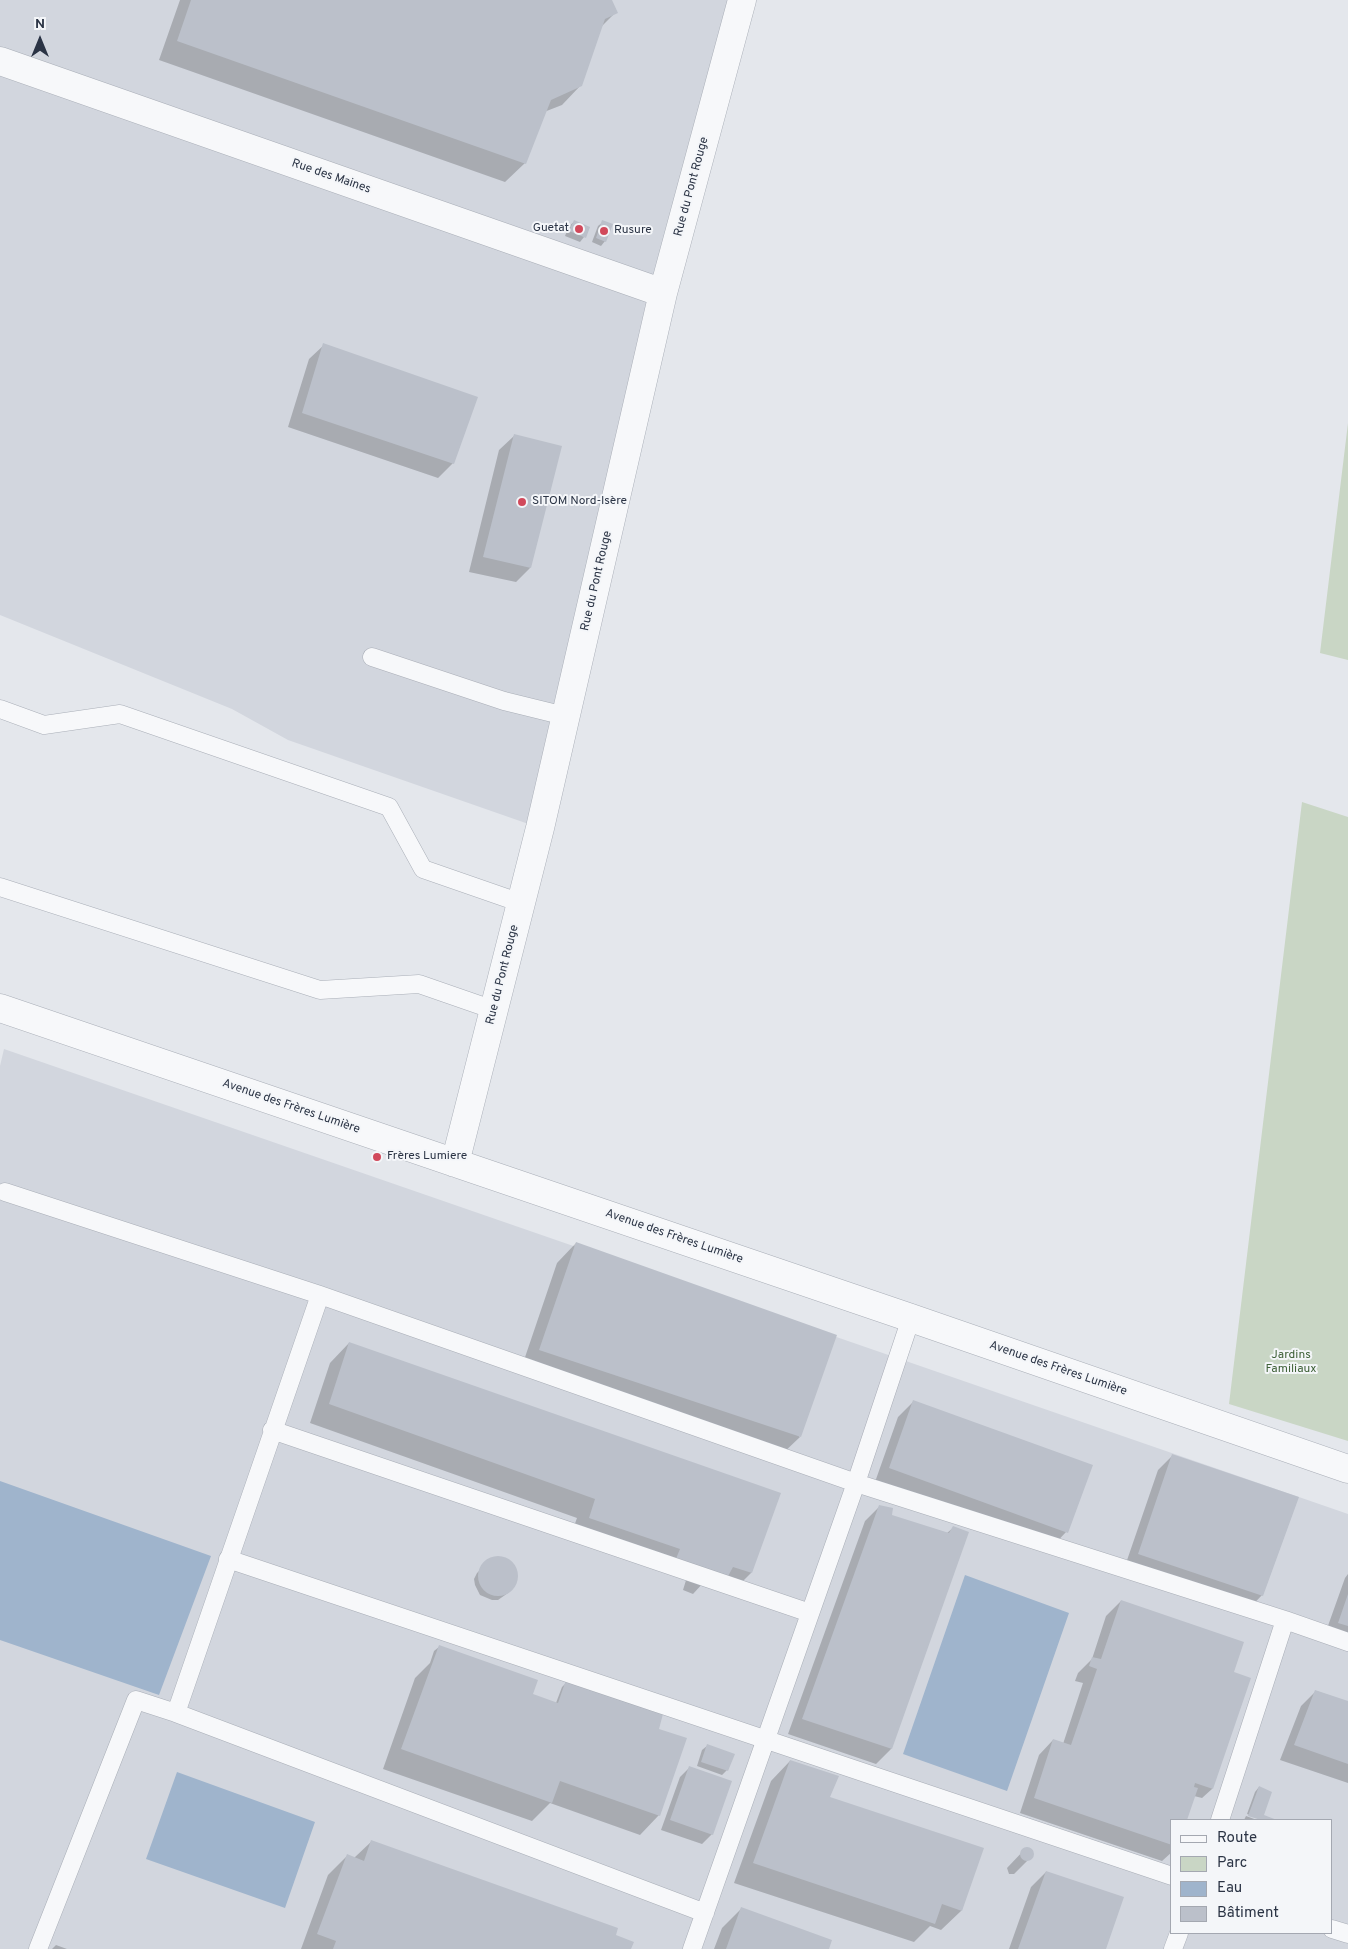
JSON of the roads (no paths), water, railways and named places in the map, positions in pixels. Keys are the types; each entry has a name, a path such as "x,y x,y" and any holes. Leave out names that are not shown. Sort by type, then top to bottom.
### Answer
{"street":[{"name":"Rue du Pont Rouge","path":"455,1163 566,716 663,293 742,0"},
{"name":"Rue des Maines","path":"0,61 663,293"},
{"name":"Avenue des Frères Lumière","path":"0,1008 1348,1469"}],"lane":[{"path":"372,656 504,701 566,716"},
{"path":"0,710 44,725 120,714 389,807 423,869 521,903"},
{"path":"0,887 320,990 419,984 494,1010"},
{"path":"5,1192 320,1294 856,1483 1285,1620 1348,1642"},
{"path":"176,1713 320,1294"},
{"path":"692,1949 856,1483 911,1318"},
{"path":"272,1430 810,1613"},
{"path":"228,1559 1170,1875"},
{"path":"1220,1819 1285,1620"},
{"path":"38,1949 136,1700 176,1713 705,1913"},
{"path":"1333,1929 1348,1934"},
{"path":"1173,1949 1179,1934"}],"water":[{"path":"0,1481 211,1556 159,1695 0,1640"},
{"path":"965,1575 1069,1613 1007,1791 903,1754"},
{"path":"177,1772 315,1822 285,1908 146,1859"}],"place":[{"name":"Guetat","path":"579,229"},
{"name":"Rusure","path":"604,231"},
{"name":"SITOM Nord-Isère","path":"522,502"},
{"name":"Frères Lumiere","path":"377,1157"}],"park label":[{"name":"Jardins Familiaux","path":"1291,1363"}]}
